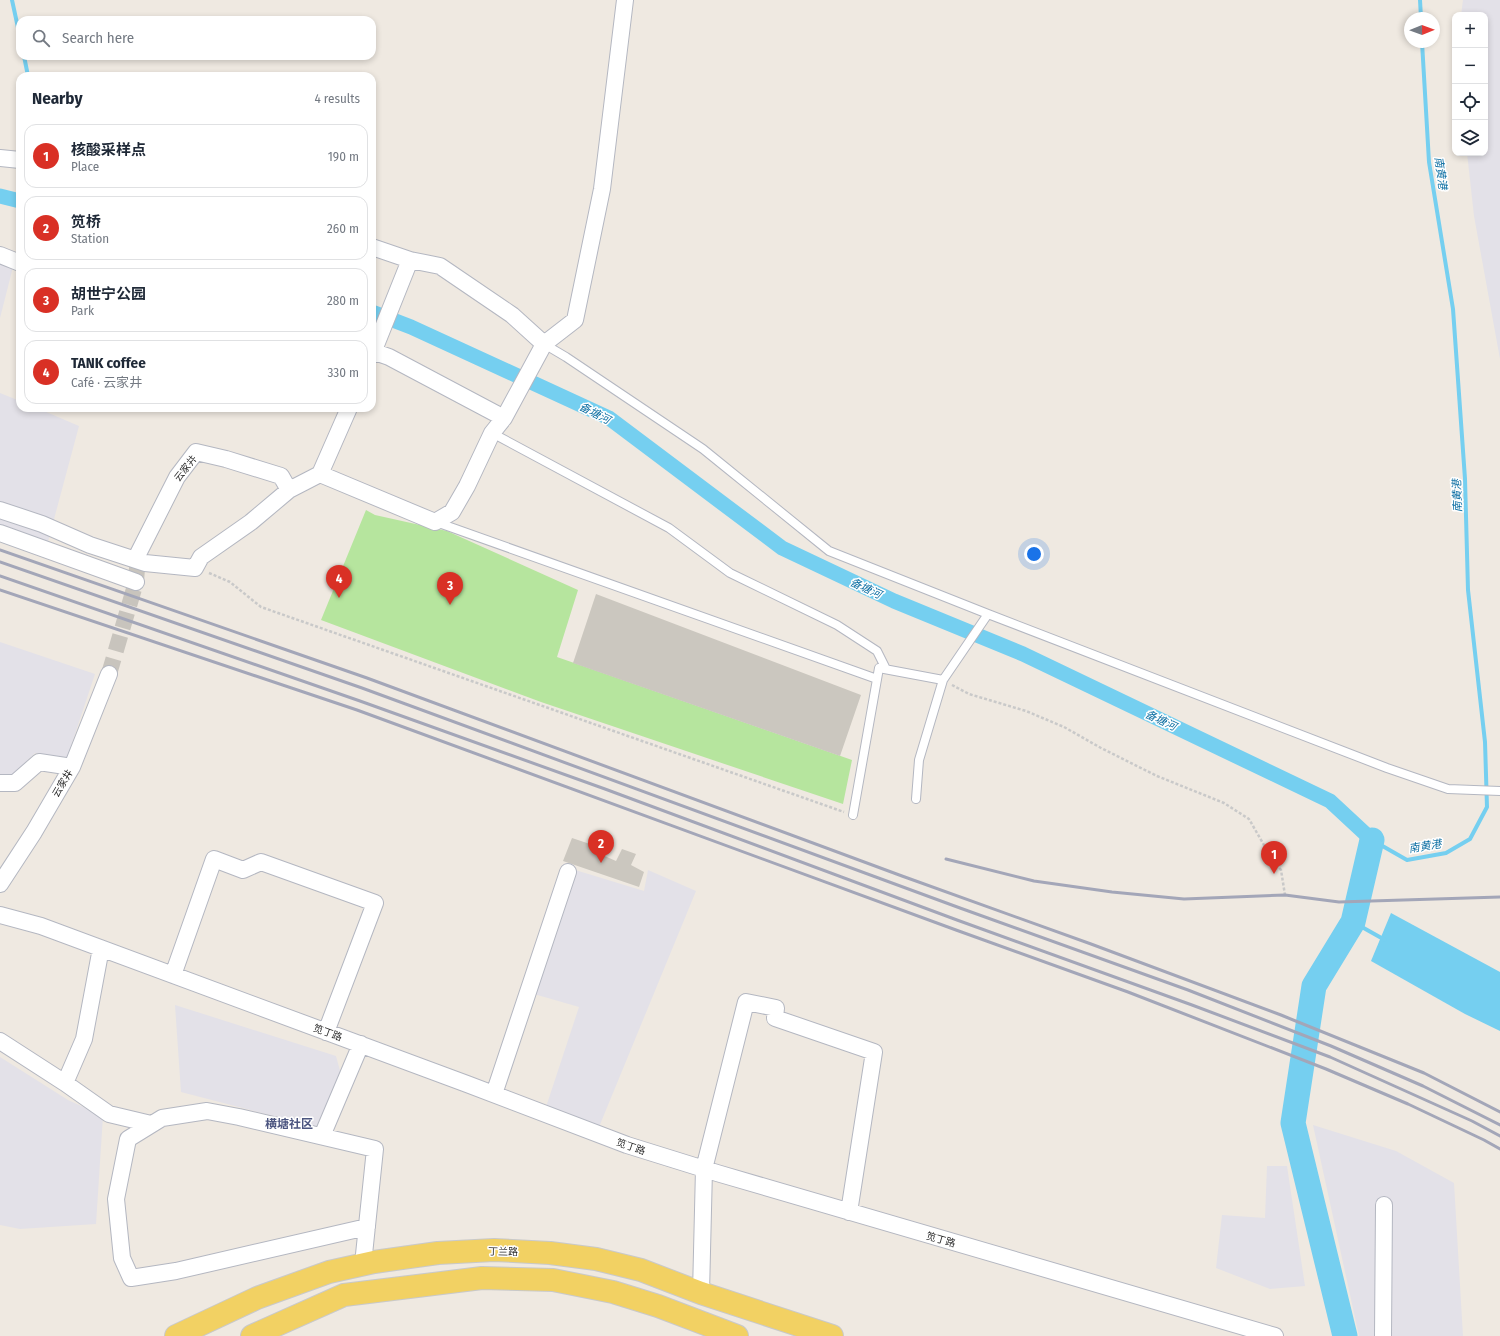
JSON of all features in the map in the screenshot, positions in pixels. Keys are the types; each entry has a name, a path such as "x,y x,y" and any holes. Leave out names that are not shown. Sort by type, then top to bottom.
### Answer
{"main road":[{"name":"丁兰路","path":"176,1336 257,1298 328,1272 374,1262 438,1253 494,1250 550,1253 596,1259 641,1270 701,1293 832,1336"},
{"path":"252,1336 344,1295 482,1278 553,1280 613,1292 658,1306 704,1330 737,1336"}],"street":[{"path":"320,474 435,522 452,512 467,486 492,433 504,418 543,347 576,320 602,189 625,0"},
{"path":"0,158 16,160"},
{"path":"376,248 410,260 440,266 512,315 543,347"},
{"path":"0,255 16,261"},
{"path":"376,346 410,260"},
{"path":"376,354 389,357 504,418"},
{"path":"0,510 42,524 90,545 145,563 195,568 201,557 251,522 289,490 320,474 347,412"},
{"name":"云家井","path":"138,554 177,477 196,452 226,458 281,476 289,490"},
{"path":"0,533 136,582"},
{"name":"云家井","path":"0,884 34,832 72,767 109,674"},
{"path":"0,783 15,784 39,762 72,767"},
{"path":"172,975 214,859 243,870 261,862 375,903 326,1032"},
{"path":"494,1094 568,872"},
{"name":"笕丁路","path":"0,915 41,926 101,948 361,1044 627,1145 849,1212 1276,1336"},
{"path":"65,1083 84,1039 101,948"},
{"path":"701,1293 704,1169 746,1002 776,1008 775,1018 874,1052 849,1212"},
{"path":"0,1041 110,1114 151,1124"},
{"path":"322,1136 361,1044"},
{"path":"363,1264 367,1227 375,1149 239,1117 207,1111 162,1118 128,1139 116,1199 122,1258 132,1278 176,1271 367,1227"},
{"path":"1383,1336 1384,1206"}],"lane":[{"path":"543,347 566,357 702,449 829,551 1387,768 1448,789 1497,791"},
{"path":"492,433 669,528 730,573 837,625 877,651 886,669"},
{"path":"435,522 877,679"},
{"path":"916,799 919,760 943,680 988,614"},
{"path":"853,815 879,668 943,680"}],"path":[{"path":"195,568 230,582 261,607 853,815"},
{"path":"943,680 969,694 1026,711 1064,727 1101,748 1157,776 1224,803 1249,819 1268,852 1281,870 1285,894"}],"shaded area":[{"path":"1463,0 1500,0 1500,359 1474,216 1467,156 1488,156 1488,12 1461,12"},
{"path":"0,260 13,267 0,318"},
{"path":"0,393 16,399 16,412 46,412 79,426 46,549 0,533"},
{"path":"0,642 95,674 67,758 35,753 7,781 0,780"},
{"path":"572,869 644,891 648,870 696,891 599,1127 546,1107 579,1007 534,994"},
{"path":"175,1005 336,1056 342,1078 316,1127 181,1092"},
{"path":"0,1057 68,1100 103,1116 96,1224 20,1229 0,1225"},
{"path":"1313,1125 1396,1151 1454,1183 1463,1336 1359,1336"},
{"path":"1267,1166 1287,1166 1305,1286 1270,1289 1216,1268 1222,1215 1265,1218"}],"green space":[{"path":"366,510 375,515 447,531 578,590 557,657 852,760 843,804 541,702 321,620"}],"water":[{"path":"1391,913 1500,972 1500,1031 1465,1014 1371,961"}],"building":[{"path":"596,594 861,695 840,756 573,663"},
{"path":"572,838 593,845 591,850 616,861 622,849 636,854 631,865 644,872 639,887 563,861"}],"waterway":[{"path":"12,0 16,18"},
{"name":"南黄港","path":"1420,0 1421,12"},
{"name":"南黄港","path":"1372,840 1407,860 1446,853 1470,839 1487,807 1485,742 1468,590 1465,479 1453,309 1429,162 1422,48"},
{"path":"25,60 27,72"},
{"name":"备塘河","path":"0,196 16,200"},
{"name":"备塘河","path":"376,314 411,327 609,418 782,548 894,601 1023,654 1330,801 1372,840"},
{"path":"1345,1336 1293,1123 1314,986 1353,922 1372,840"},
{"path":"1353,922 1385,940"}],"tunnel":[{"path":"109,674 136,582 138,554"}],"railway":[{"path":"0,550 367,678 1281,1015 1424,1073 1500,1112"},
{"path":"0,562 362,688 960,908 1188,990 1331,1046 1423,1086 1500,1125"},
{"path":"0,576 360,701 605,789 957,920 1192,1005 1330,1057 1472,1121 1500,1136"},
{"path":"0,590 357,710 1128,992 1326,1069 1408,1104 1500,1149"},
{"path":"946,859 1034,881 1112,892 1184,899 1285,895 1339,902 1500,897"}],"place":[{"name":"TANK coffee","path":"339,598"},
{"name":"胡世宁公园","path":"450,605"},
{"name":"笕桥","path":"601,863"},
{"name":"核酸采样点","path":"1274,874"}],"district":[{"name":"横塘社区","path":"289,1124"}]}
